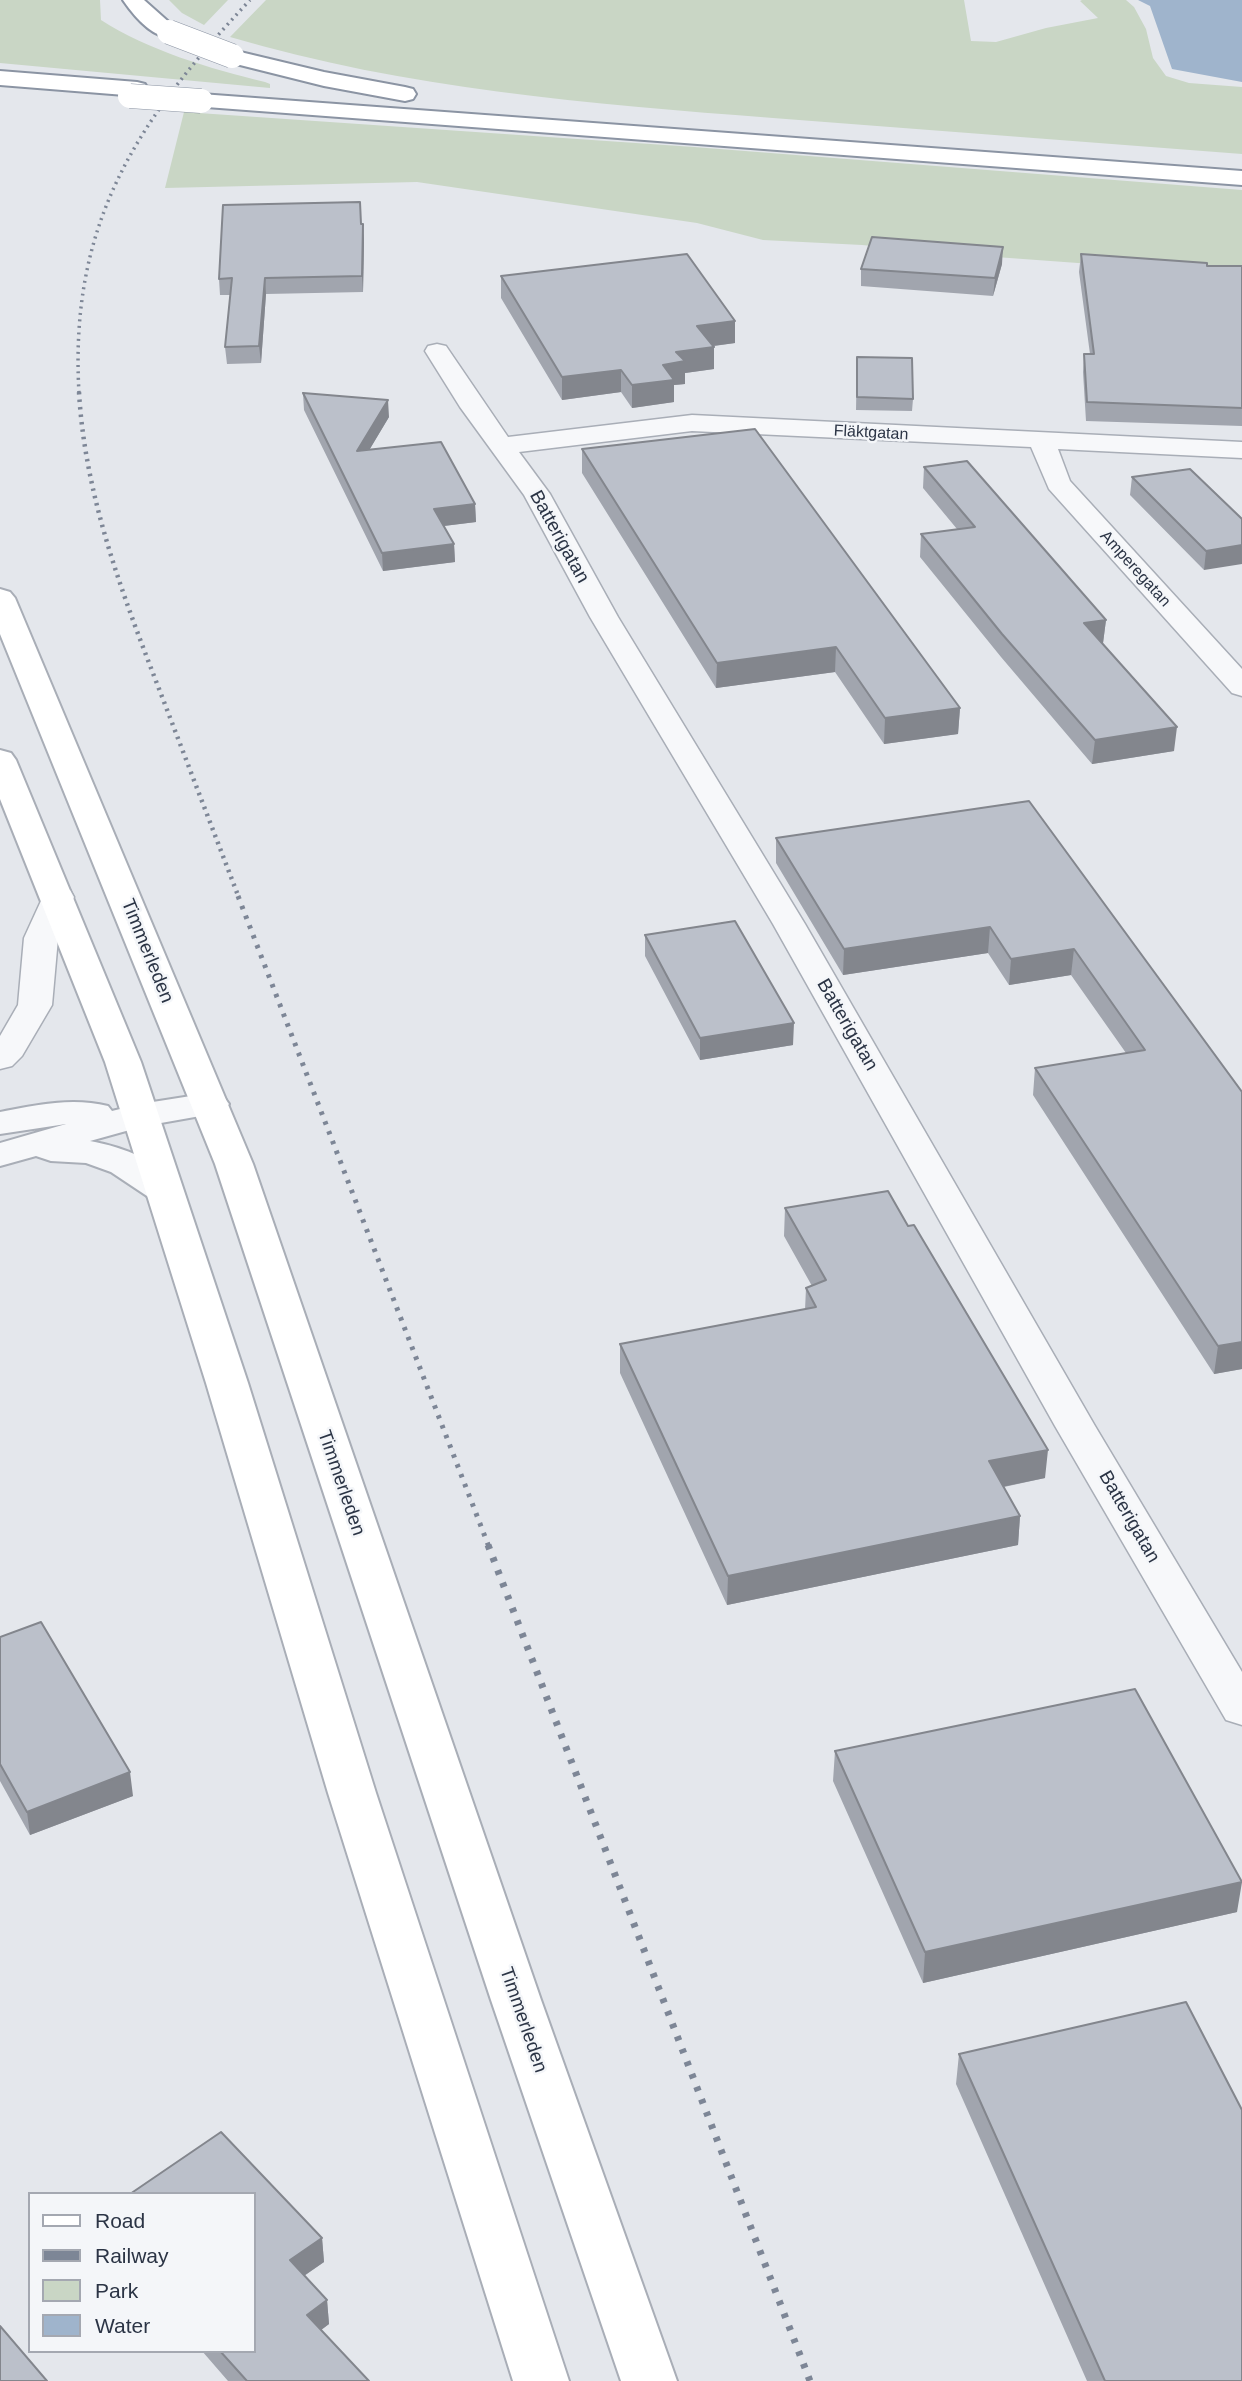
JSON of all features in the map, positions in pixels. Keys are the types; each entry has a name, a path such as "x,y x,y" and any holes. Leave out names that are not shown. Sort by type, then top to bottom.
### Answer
{"main road":[{"path":"134,0 148,17 169,32 232,56 363,87 594,121"},
{"path":"0,78 205,98 1242,178"},
{"path":"0,85 134,92"},
{"path":"205,98 594,121 1242,168"},
{"name":"Timmerleden","path":"0,598 234,1164 516,2000 649,2381"},
{"path":"0,760 123,1062 227,1383 352,1793 541,2381"}],"street":[{"name":"Batterigatan","path":"437,351 469,402 537,494 604,618 789,924 1075,1426 1231,1665 1242,1709"},
{"name":"Fläktgatan","path":"502,446 692,423 1242,450"},
{"name":"Amperegatan","path":"1042,442 1058,483 1242,687"},
{"path":"0,1059 10,1049 35,1005 41,939 58,897"},
{"path":"7,1143 140,1115 210,1104"},
{"path":"7,1143 85,1149 128,1163 164,1190"}],"green space":[{"path":"0,0 100,0 101,20 138,41 223,71 265,82 270,84 270,88 0,63"},
{"path":"169,0 228,0 204,25 182,13"},
{"path":"266,0 964,0 971,41 996,42 1046,28 1098,18 1080,1 1082,0 1126,0 1134,7 1146,29 1153,58 1166,76 1189,83 1242,87 1242,154 636,107 431,82 296,55 230,37"},
{"path":"184,112 694,147 1242,190 1242,275 862,245 763,240 697,223 417,182 165,188"}],"water":[{"path":"1138,0 1242,0 1242,82 1172,69 1150,6"}],"building":[{"path":"360,202 363,224 362,276 265,278 259,346 225,347 232,278 219,279 223,205"},
{"path":"872,237 1003,247 995,278 861,269"},
{"path":"687,254 735,321 697,326 714,347 676,352 685,361 663,365 674,380 632,385 621,370 562,377 501,276"},
{"path":"1081,254 1207,263 1207,266 1242,266 1242,408 1087,402 1084,354 1094,354"},
{"path":"857,357 912,358 913,399 857,397"},
{"path":"303,393 388,400 357,451 441,442 475,504 434,509 454,544 382,553"},
{"path":"755,429 960,708 885,718 836,647 717,663 582,449"},
{"path":"967,461 1106,620 1084,623 1177,727 1095,740 1002,634 921,534 975,527 924,467"},
{"path":"1190,469 1242,519 1242,545 1206,551 1132,477"},
{"path":"1029,801 1242,1092 1242,1342 1218,1346 1035,1068 1145,1050 1074,949 1011,959 990,927 844,949 776,838"},
{"path":"735,921 794,1023 700,1038 645,935"},
{"path":"888,1191 908,1226 914,1225 1048,1450 989,1461 1020,1516 728,1576 620,1344 816,1307 806,1288 826,1280 785,1208"},
{"path":"41,1622 130,1772 27,1812 0,1764 0,1637"},
{"path":"1135,1689 1242,1882 925,1952 835,1751"},
{"path":"1186,2002 1242,2110 1242,2381 1105,2381 959,2054"},
{"path":"221,2132 322,2238 290,2260 327,2300 307,2315 369,2381 247,2381 222,2353 256,2353 256,2192 133,2192"},
{"path":"0,2326 47,2381 0,2381"}],"railway":[{"path":"79,392 79,332 86,276 99,225 119,177 144,132 175,88 250,0"},
{"path":"79,392 89,470 108,546 133,620 239,898"},
{"path":"238,896 489,1547"},
{"path":"488,1545 810,2381"}]}
